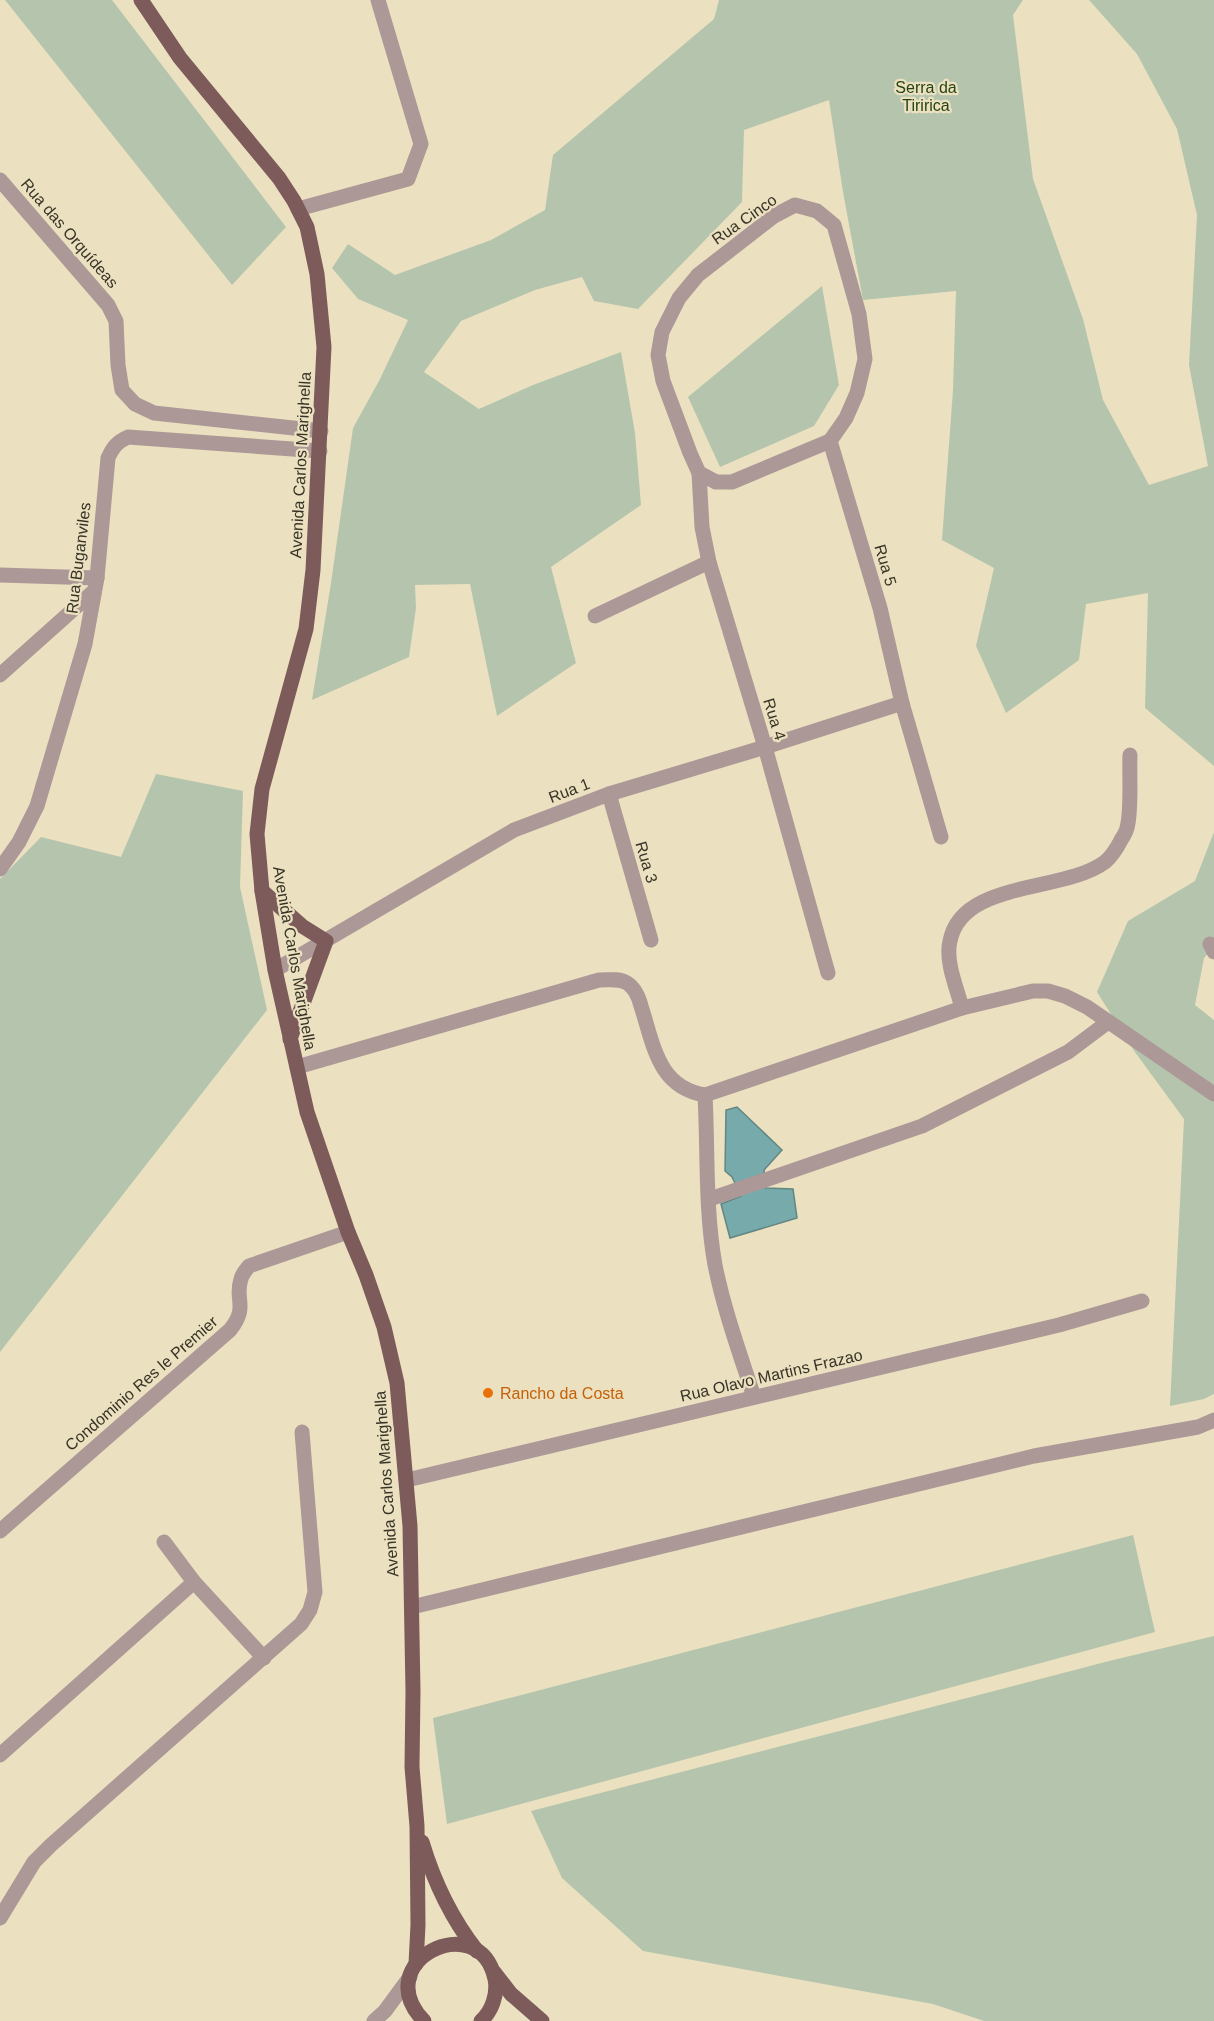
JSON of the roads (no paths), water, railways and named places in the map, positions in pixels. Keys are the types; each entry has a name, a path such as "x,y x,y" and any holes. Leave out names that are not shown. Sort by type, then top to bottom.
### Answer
{"main road":[{"name":"Avenida Carlos Marighella","path":"141,0 180,58 279,178 307,227 317,274 324,347 313,570 306,629 262,789 257,834 262,891 275,970 307,1112 348,1232 384,1327 397,1383 410,1526 412,1767 417,1826 418,1925 409,1994 411,2003 424,2021"},
{"path":"262,891 302,927 326,940 290,1038"},
{"name":"Avenida Carlos Marighella","path":"417,1826 433,1876 465,1936 511,1994 542,2021"},
{"path":"413,1970 426,1953 445,1945 469,1947 479,1953"},
{"path":"481,2021 492,2007 495,1995 496,1983 493,1971"}],"street":[{"path":"298,209 408,179 421,144 378,0"},
{"name":"Rua das Orquídeas","path":"3,191 108,304 116,321 118,365 122,390 135,404 154,413 321,431"},
{"name":"Rua Cinco","path":"699,473 663,381 658,355 662,332 679,298 698,275 774,216 795,205 817,211 834,225 859,314 864,358 857,393 846,418 830,441"},
{"name":"Rua Buganviles","path":"0,869 19,842 37,806 85,644 96,585 108,458 112,447 128,437 320,451"},
{"path":"699,473 716,482 732,482 830,441"},
{"name":"Rua 5","path":"830,441 880,608 902,703 941,837"},
{"name":"Rua 4","path":"699,473 702,527 710,562 765,747 828,973"},
{"path":"595,616 710,562"},
{"path":"0,575 96,585"},
{"path":"0,675 96,585"},
{"name":"Rua 1","path":"275,970 514,830 609,794 902,703"},
{"path":"962,1008 950,963 949,944 954,925 968,910 987,899 1078,874 1105,862 1118,847 1127,829 1130,755"},
{"name":"Rua 3","path":"609,794 651,940"},
{"path":"297,1066 599,980 615,980 627,983 637,994 660,1065 674,1082 689,1092 705,1095 962,1008 1033,991 1048,991 1065,996 1087,1007 1214,1095"},
{"path":"710,1199 922,1126 1068,1052 1108,1022"},
{"path":"705,1095 711,1224 718,1275 754,1398"},
{"name":"Condominio Res le Premier","path":"0,1531 230,1329 237,1320 241,1308 239,1291 241,1278 249,1266 348,1232"},
{"name":"Rua Olavo Martins Frazao","path":"407,1480 1059,1325 1142,1301"},
{"path":"412,1607 1034,1456 1198,1427 1214,1420"},
{"path":"0,1918 34,1862 51,1845 302,1624 310,1610 315,1592 302,1432"},
{"path":"164,1542 194,1582 264,1658"},
{"path":"0,1755 194,1582"},
{"path":"374,2021 385,2011 413,1970"}],"water":[{"path":"737,1107 782,1150 764,1170 766,1188 793,1189 797,1218 730,1238 721,1204 741,1196 732,1177 725,1171 726,1110"}],"place":[{"name":"Rancho da Costa","path":"488,1393"}],"park label":[{"name":"Serra da Tiririca","path":"926,96"}]}
